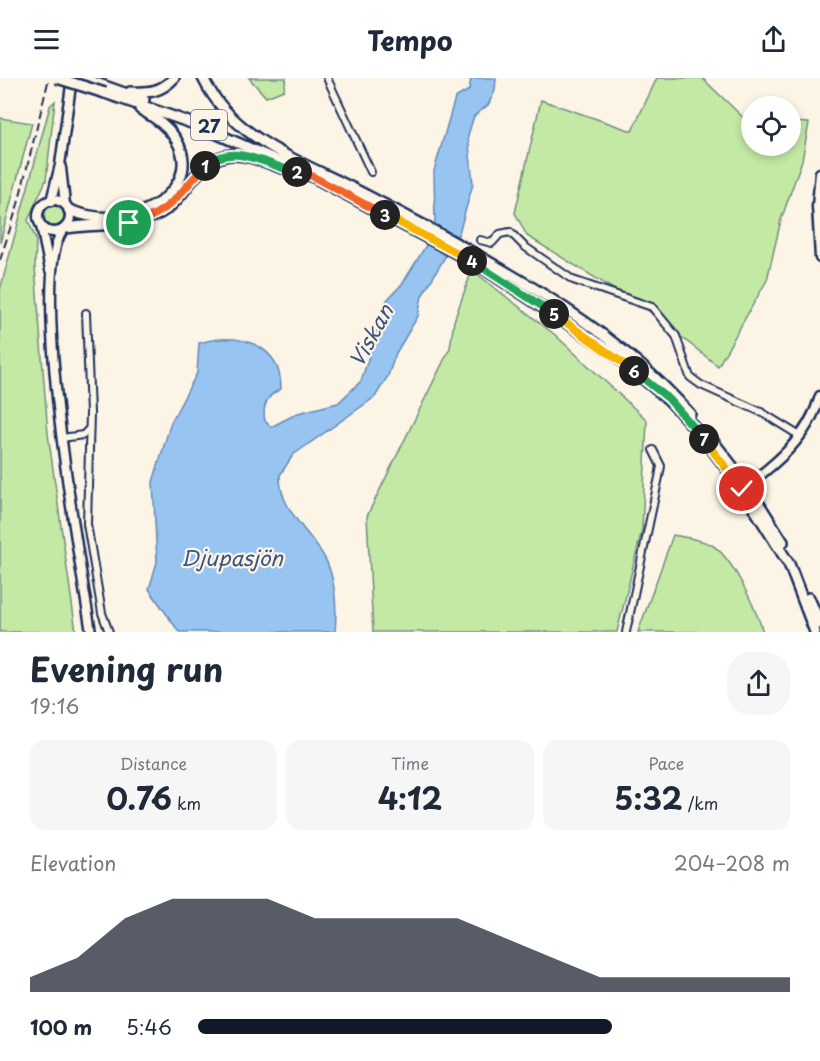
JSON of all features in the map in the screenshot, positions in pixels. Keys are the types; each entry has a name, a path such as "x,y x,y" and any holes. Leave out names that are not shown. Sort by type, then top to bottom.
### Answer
{"main road":[{"name":"27","path":"57,78 109,92 309,171"},
{"path":"51,201 60,165 72,78"},
{"name":"27","path":"82,78 109,92 126,92 309,171 422,229 481,262 611,352 669,399 744,487 788,551 820,624"},
{"path":"126,92 153,92 162,89 174,78"},
{"path":"203,78 217,102 238,125 309,171"},
{"path":"91,632 55,376 51,274 38,213 43,205 51,201 100,216 118,216 146,211 165,201 179,177 181,151 173,133 154,117 109,92"},
{"path":"41,226 49,231 129,223 153,216 172,205 211,160 225,156 246,156 309,171"},
{"path":"51,274 55,246 70,218 60,165"},
{"path":"820,173 817,206 820,258"},
{"path":"744,487 787,454 800,436 820,396"},
{"name":"27","path":"744,487 789,564 816,632"}],"street":[{"path":"327,78 371,172"},
{"path":"480,240 492,243 500,234 510,232 524,246 573,280 652,307 676,336 690,377 761,412 800,436"},
{"path":"86,313 89,429 87,525 102,613 108,632"},
{"path":"62,438 82,435 89,429"},
{"path":"626,632 659,477 660,466 653,450"}],"green space":[{"path":"249,78 286,78 284,90 266,97"},
{"path":"657,78 702,78 741,115 741,156 801,156 801,123 809,123 802,160 781,220 767,280 718,366 646,309 527,236 515,213 541,100 632,131"},
{"path":"55,101 46,180 28,220 36,240 35,267 48,434 76,632 0,632 0,290 50,106"},
{"path":"0,118 32,123 0,243"},
{"path":"54,206 61,209 64,216 61,223 54,226 47,223 44,216 47,209"},
{"path":"472,270 554,334 647,420 642,530 617,632 373,632 367,516 450,348 454,321"},
{"path":"673,535 706,542 727,559 755,610 763,632 638,632"}],"water":[{"name":"Djupasjön","path":"471,78 496,78 495,91 488,105 474,116 468,135 473,184 459,233 422,296 418,316 396,353 388,376 375,397 293,455 280,475 284,498 289,508 317,545 331,572 336,603 335,632 179,632 149,589 157,562 153,482 171,422 197,373 199,343 213,340 242,340 254,344 274,360 279,373 281,389 272,394 265,406 265,421 271,427 298,413 338,403 361,381 387,300 403,283 425,247 435,225 434,171 455,98 469,90"}],"railway":[{"path":"0,260 18,204 49,78"}],"route":[{"path":"129,223 162,212 172,205 211,160 225,156 246,156 294,172 308,174 480,266 611,352 669,399 702,436 742,489"}],"water label":[{"name":"Viskan","path":"370,335"}]}
